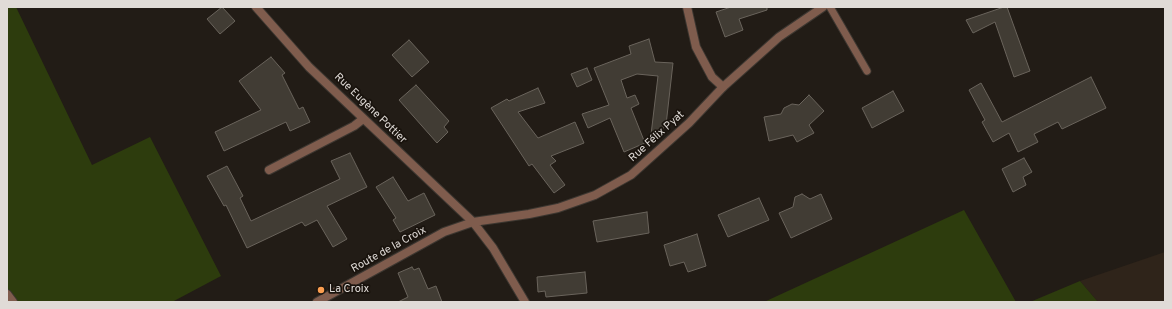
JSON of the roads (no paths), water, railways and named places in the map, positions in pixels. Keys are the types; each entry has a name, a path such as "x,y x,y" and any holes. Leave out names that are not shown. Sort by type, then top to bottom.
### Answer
{"street":[{"name":"Rue Eugène Pottier","path":"256,7 309,67 473,222 493,248 525,302"},
{"path":"687,7 696,47 712,77 723,87"},
{"name":"Rue Félix Pyat","path":"473,222 529,214 558,208 595,195 630,175 689,124 723,87 779,37 823,7"},
{"path":"269,170 354,126 363,118"},
{"name":"Route de la Croix","path":"317,302 444,232 473,222"},
{"path":"7,294 13,302"}],"lane":[{"path":"830,7 867,71"}],"place":[{"name":"La Croix","path":"321,290"}]}
